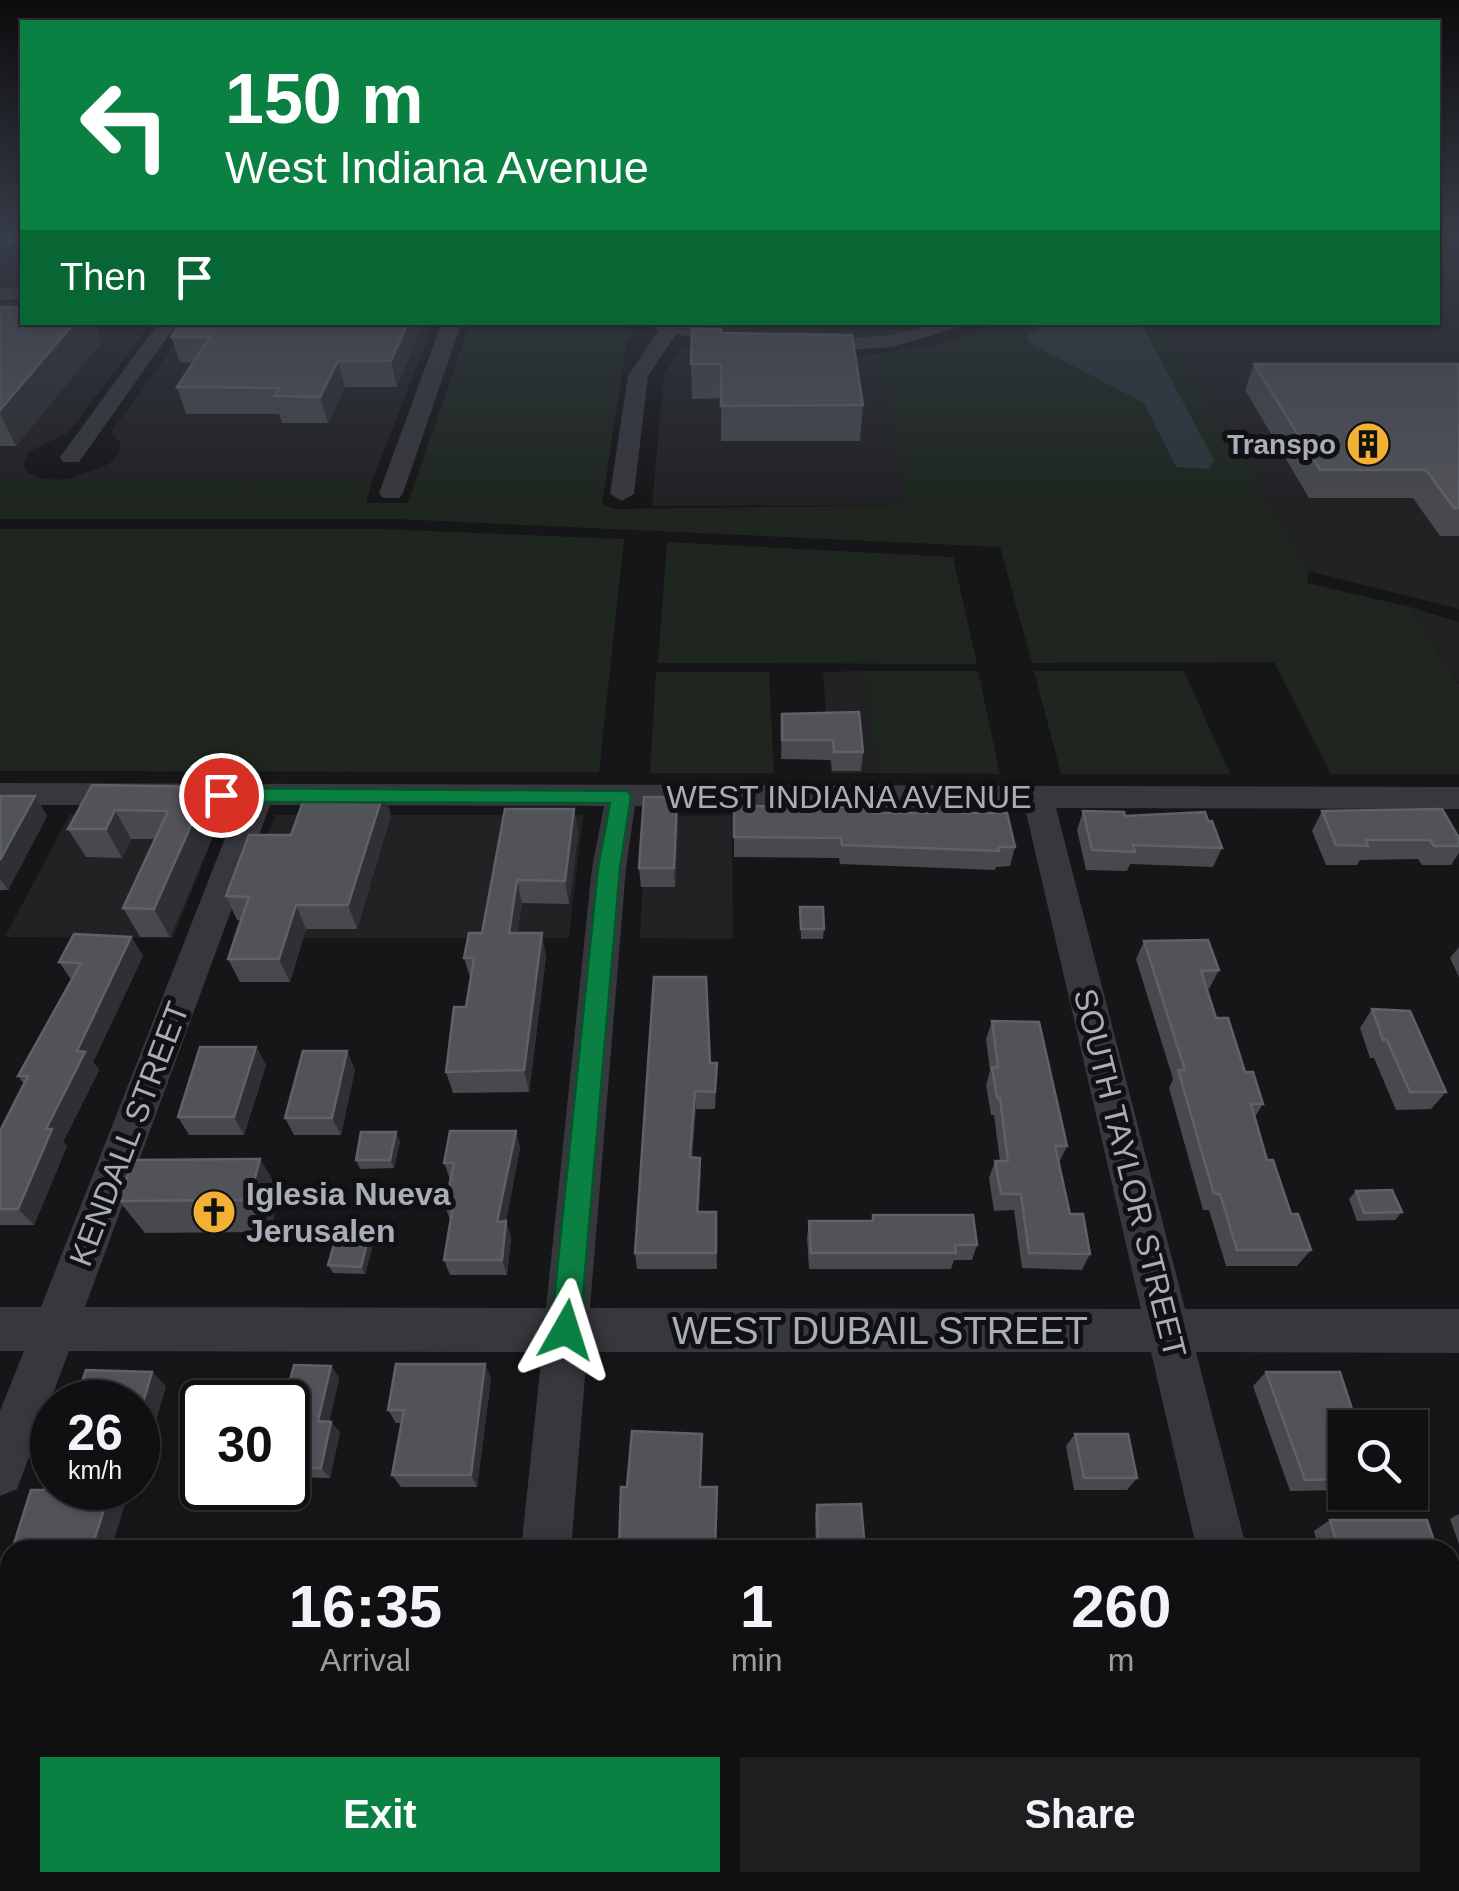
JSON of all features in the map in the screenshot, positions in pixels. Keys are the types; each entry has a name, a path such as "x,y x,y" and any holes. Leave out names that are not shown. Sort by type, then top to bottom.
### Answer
{"street":[{"path":"71,457 166,326"},
{"path":"391,492 450,326"},
{"path":"622,494 638,376 660,326"},
{"path":"661,326 753,344"},
{"path":"792,346 874,344 949,326"},
{"name":"WEST INDIANA AVENUE","path":"0,794 1459,798"},
{"name":"KENDALL STREET","path":"0,1472 258,795"},
{"path":"547,1540 609,868 621,796"},
{"name":"SOUTH TAYLOR STREET","path":"1038,797 1220,1540"},
{"name":"WEST DUBAIL STREET","path":"0,1329 1459,1331"}],"shaded area":[{"path":"0,326 149,326 69,432 28,452 24,465 28,473 42,479 0,479"},
{"path":"188,326 433,326 372,481 66,480 109,464 119,453 121,443 111,432"},
{"path":"469,326 621,326 634,333 627,341 602,504 615,509 908,505 875,354 936,345 993,326 1168,326 1309,571 1307,583 1410,607 1459,684 1459,774 1331,774 1274,662 1032,663 1000,547 396,519 0,519 0,479 372,481 366,503 408,503"},
{"path":"689,326 931,326 843,340 737,335"},
{"path":"1041,326 1143,326 1214,460 1209,469 1176,467 1144,403 1031,344 1027,336"},
{"path":"1168,326 1459,326 1459,609 1309,571"},
{"path":"683,347 820,358 875,354 909,505 652,506 664,373"},
{"path":"0,529 379,529 624,539 599,772 0,771"},
{"path":"667,542 953,557 977,664 658,663"},
{"path":"1410,607 1459,622 1459,683"},
{"path":"864,671 877,773 831,773 823,672"},
{"path":"864,671 978,671 1000,774 877,773"},
{"path":"1034,671 1184,671 1230,774 1061,774"},
{"path":"656,672 769,672 774,773 650,773"},
{"path":"70,814 222,815 173,938 5,937"},
{"path":"275,815 583,815 569,938 232,938"},
{"path":"732,815 733,939 640,938 646,816"}],"building":[{"path":"0,326 71,326 0,410"},
{"path":"178,326 406,326 391,361 338,361 320,397 274,396 279,388 177,387 210,337 171,337"},
{"path":"692,329 852,335 863,405 721,406 721,364 691,364"},
{"name":"Transpo","path":"1254,364 1459,364 1459,508 1454,508 1426,470 1320,470"},
{"path":"859,712 863,752 834,752 833,740 782,740 782,714"},
{"path":"92,785 208,787 154,909 123,908 168,811 115,810 106,829 68,829"},
{"path":"307,791 384,791 348,905 296,905 279,959 228,959 249,897 226,896 249,835 291,835"},
{"path":"0,796 35,796 0,860"},
{"path":"644,797 677,797 674,868 639,868"},
{"path":"734,806 874,807 875,813 930,813 930,806 960,807 961,813 1007,813 1015,847 999,847 999,851 842,845 841,838 734,837"},
{"path":"505,809 574,809 565,881 517,880 509,933 542,933 524,1070 446,1072 454,1007 466,1007 474,958 464,958 469,933 482,933"},
{"path":"1442,809 1459,838 1459,846 1434,846 1430,840 1366,840 1368,846 1336,845 1322,811"},
{"path":"1083,811 1124,812 1125,816 1205,812 1222,848 1133,845 1135,852 1092,850"},
{"path":"800,907 823,907 824,929 801,929"},
{"path":"74,934 131,937 77,1051 85,1052 46,1129 52,1129 18,1209 0,1209 0,1131 28,1076 18,1076 81,963 59,962"},
{"path":"1208,940 1219,970 1201,971 1216,1018 1228,1018 1245,1072 1253,1072 1263,1104 1251,1104 1267,1160 1273,1160 1291,1214 1298,1214 1311,1250 1237,1250 1220,1194 1214,1194 1178,1070 1185,1070 1144,941"},
{"path":"654,977 706,977 710,1063 717,1063 715,1092 695,1091 690,1157 700,1158 697,1212 716,1212 716,1253 635,1253"},
{"path":"1372,1009 1410,1011 1446,1092 1410,1092"},
{"path":"992,1021 1039,1022 1067,1146 1055,1146 1070,1214 1083,1214 1090,1254 1029,1253 1021,1194 1001,1194 995,1161 1008,1161 992,1067 998,1067"},
{"path":"200,1047 256,1047 234,1117 178,1117"},
{"path":"303,1051 347,1051 332,1118 285,1118"},
{"path":"450,1131 516,1131 497,1222 506,1221 502,1260 444,1260 453,1206 445,1206 454,1163 444,1163"},
{"path":"361,1132 396,1132 390,1160 356,1160"},
{"path":"260,1159 249,1200 119,1201 133,1160"},
{"path":"1392,1190 1402,1212 1364,1213 1356,1191"},
{"path":"873,1215 973,1215 977,1245 955,1245 956,1253 811,1253 809,1221 873,1221"},
{"path":"338,1231 370,1232 361,1267 328,1265"},
{"path":"396,1364 485,1364 471,1475 392,1475 404,1410 388,1410"},
{"path":"294,1365 331,1366 318,1421 331,1422 321,1468 310,1468 310,1380 290,1380"},
{"path":"86,1370 152,1372 150,1380 83,1380"},
{"path":"1266,1372 1340,1372 1352,1410 1328,1410 1328,1479 1305,1480"},
{"path":"632,1431 702,1434 700,1487 717,1487 715,1540 619,1540 621,1487 627,1487"},
{"path":"1075,1434 1128,1434 1137,1478 1084,1478"},
{"path":"30,1493 30,1510 104,1510 94,1540 15,1540"},
{"path":"861,1504 864,1540 818,1540 817,1505"},
{"path":"1330,1520 1427,1520 1434,1540 1336,1540"}],"place":[{"name":"Transpo","path":"1368,444"},
{"name":"Iglesia Nueva Jerusalen","path":"214,1212"}],"route":[{"path":"221,795 621,796 609,868 566,1330"}]}
